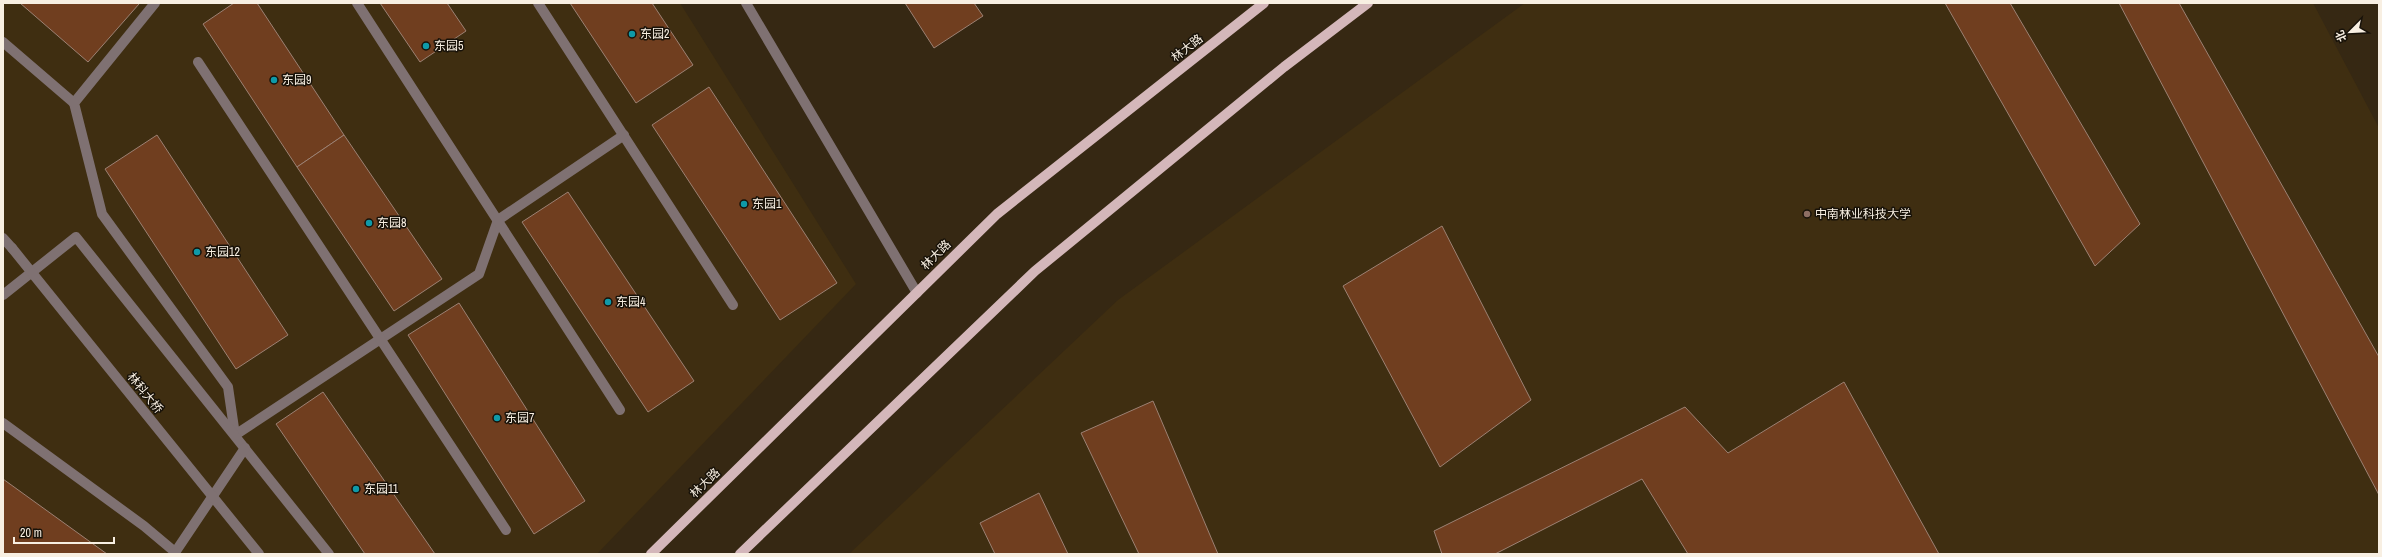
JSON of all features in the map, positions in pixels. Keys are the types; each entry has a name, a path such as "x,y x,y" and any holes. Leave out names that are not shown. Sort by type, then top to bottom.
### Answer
{"main road":[{"name":"林大路","path":"651,554 997,214 1264,3"},
{"path":"740,554 1034,271 1284,67 1368,3"}],"street":[{"path":"74,103 155,3"},
{"path":"357,3 620,410"},
{"path":"538,3 733,305"},
{"path":"746,3 917,293"},
{"path":"3,42 74,103 102,214 228,387 235,435"},
{"path":"198,62 506,530"},
{"path":"235,435 479,274 498,220 624,136"},
{"path":"3,295 76,237 235,435 328,554"},
{"name":"林科大桥","path":"3,238 259,554"},
{"path":"3,423 144,526 175,553 245,448"}],"shaded area":[{"path":"3,3 680,3 856,284 597,554 3,554"},
{"name":"中南林业科技大学","path":"1525,3 2313,3 2379,128 2379,554 849,554 1118,300"}],"building":[{"path":"20,3 137,3 139,4 88,62"},
{"name":"东园9","path":"234,3 257,3 344,135 297,167 203,24"},
{"name":"东园5","path":"380,3 447,3 466,31 420,62"},
{"name":"东园2","path":"570,3 652,3 693,65 636,103"},
{"path":"905,3 974,3 983,16 934,48"},
{"path":"1945,3 2010,3 2140,224 2095,266"},
{"path":"2119,3 2179,3 2379,357 2379,495"},
{"name":"东园1","path":"709,87 837,283 780,320 652,125"},
{"name":"东园12","path":"157,135 288,335 236,369 105,169"},
{"name":"东园8","path":"344,135 442,279 394,311 297,167"},
{"name":"东园4","path":"568,192 694,381 648,412 522,222"},
{"path":"1442,226 1531,400 1440,467 1343,286"},
{"name":"东园7","path":"459,303 585,501 534,534 408,335"},
{"path":"1844,382 1939,554 1688,554 1642,479 1495,554 1442,554 1434,531 1685,407 1728,453"},
{"name":"东园11","path":"323,392 435,554 365,554 276,424"},
{"path":"1153,401 1218,554 1139,554 1081,433"},
{"path":"3,479 107,554 3,554"},
{"path":"1039,493 1068,554 995,554 980,523"}],"place":[{"name":"东园2","path":"632,34"},
{"name":"东园5","path":"426,46"},
{"name":"东园9","path":"274,80"},
{"name":"东园1","path":"744,204"},
{"name":"中南林业科技大学","path":"1807,214"},
{"name":"东园8","path":"369,223"},
{"name":"东园12","path":"197,252"},
{"name":"东园4","path":"608,302"},
{"name":"东园7","path":"497,418"},
{"name":"东园11","path":"356,489"}]}
